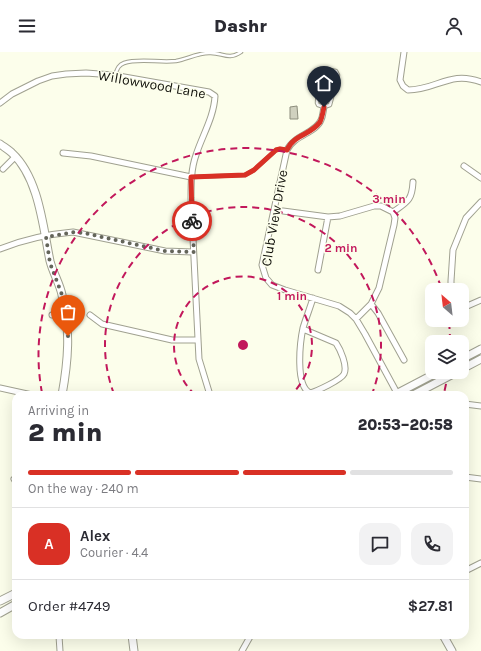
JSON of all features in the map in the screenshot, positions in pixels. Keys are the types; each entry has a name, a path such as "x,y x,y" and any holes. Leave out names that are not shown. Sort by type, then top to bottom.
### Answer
{"street":[{"path":"404,52 400,80 403,86 408,90 414,90 458,78 472,78 481,82"},
{"name":"Willowwood Lane","path":"0,103 12,94 52,76 86,73 115,75 209,92 215,96 214,106 196,156 191,177"},
{"name":"Club View Drive","path":"324,107 321,121 316,126 296,138 287,150 262,265 263,272 272,285 339,306 350,313 356,319 394,391"},
{"path":"0,144 15,157 31,180 46,237 50,263 62,295 68,348 67,369 63,391"},
{"path":"63,153 91,156 191,177 198,359 209,391"},
{"path":"3,168 15,157"},
{"path":"464,166 481,178"},
{"path":"393,212 408,201 412,193 413,182"},
{"path":"451,283 453,250 466,218 481,202"},
{"path":"283,211 328,217 340,216 374,206 381,206 393,212 395,218 394,225 380,288 371,304 356,319"},
{"path":"318,270 328,217"},
{"path":"0,249 10,245 74,232 165,251 194,252"},
{"path":"307,391 304,387 301,375 301,342 303,329 313,298"},
{"path":"469,305 481,300"},
{"path":"371,304 378,313 404,360"},
{"path":"52,315 65,313"},
{"path":"90,315 102,324 172,340 197,340"},
{"path":"303,329 336,343 345,366 342,376 314,391"},
{"path":"469,355 481,349"},
{"path":"469,365 481,359"},
{"path":"402,391 425,379"},
{"path":"420,391 443,379"},
{"path":"0,388 14,391"},
{"path":"469,404 481,406"},
{"path":"469,478 481,479"},
{"path":"469,569 481,563"},
{"path":"0,601 12,595"},
{"path":"0,613 12,606"},
{"path":"59,639 60,651"},
{"path":"132,639 134,651"},
{"path":"242,651 249,639"},
{"path":"445,639 452,651"}],"lane":[{"path":"115,75 117,67 129,62 175,61 208,53 227,57 235,56 241,52"},
{"path":"323,69 336,71 338,75 330,105 324,107 318,105 317,103 319,73 323,69"},
{"path":"191,177 245,175 254,170 276,150 287,150"}],"building":[{"path":"297,106 298,119 290,119 290,107"}],"way so far":[{"path":"68,336 62,295 50,263 46,237 61,233 84,233 165,251 194,252 192,221"}],"route":[{"path":"192,221 191,177 245,175 254,170 276,150 287,150 296,138 316,126 321,121 324,107"}]}
